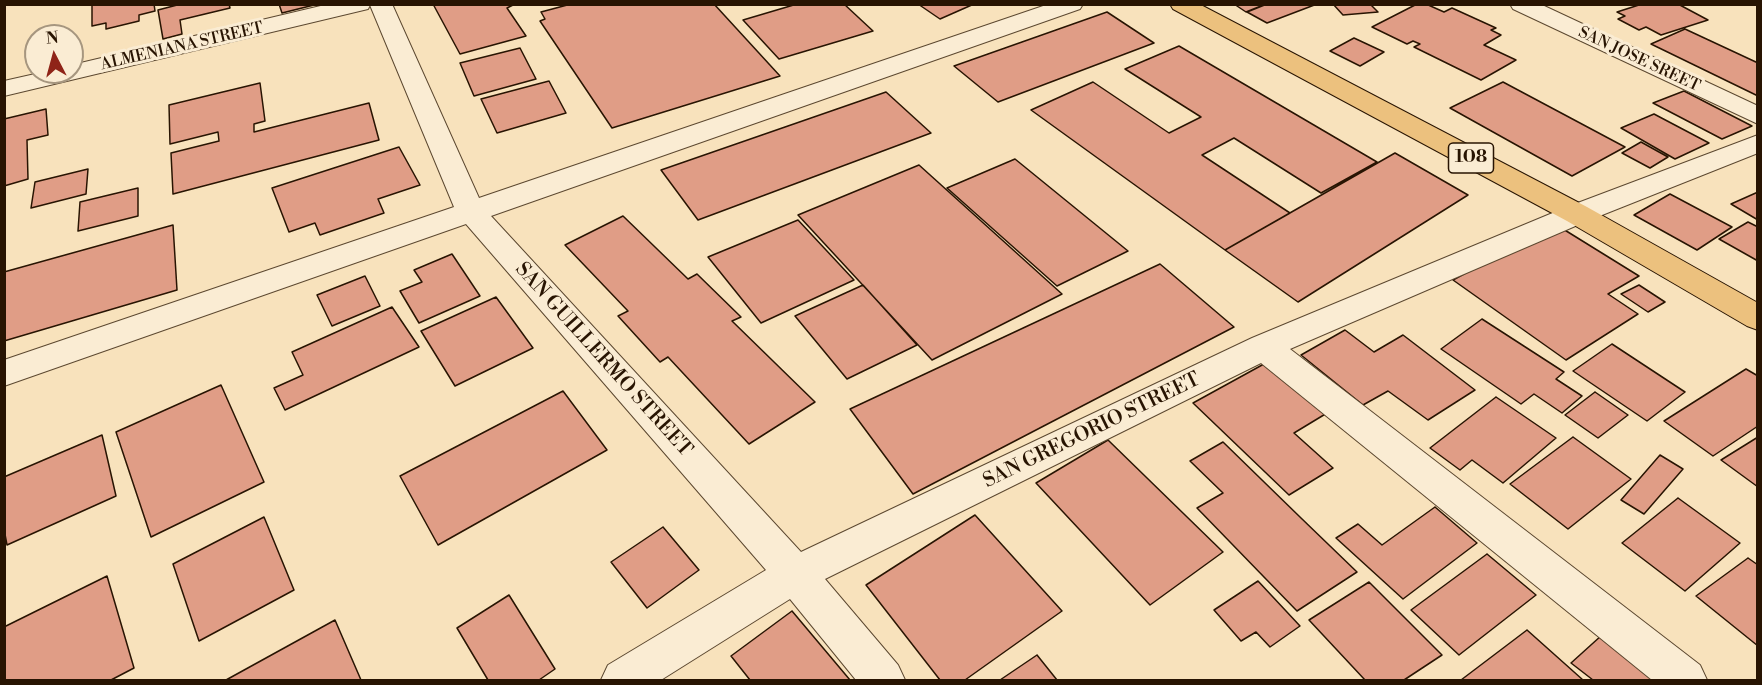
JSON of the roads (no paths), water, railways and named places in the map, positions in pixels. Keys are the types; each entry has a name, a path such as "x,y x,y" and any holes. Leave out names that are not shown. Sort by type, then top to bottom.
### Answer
{"main road":[{"name":"108","path":"1180,4 1577,214 1758,318"}],"street":[{"name":"ALMENIANA STREET","path":"4,89 360,4"},
{"name":"SAN GUILLERMO STREET","path":"381,4 470,211 795,574 883,681"},
{"path":"4,373 1072,4"},
{"name":"SAN JOSE SREET","path":"1521,4 1758,116"},
{"name":"SAN GREGORIO STREET","path":"623,681 795,574 1264,347 1577,214 1758,142"},
{"path":"1264,347 1685,681"}]}
